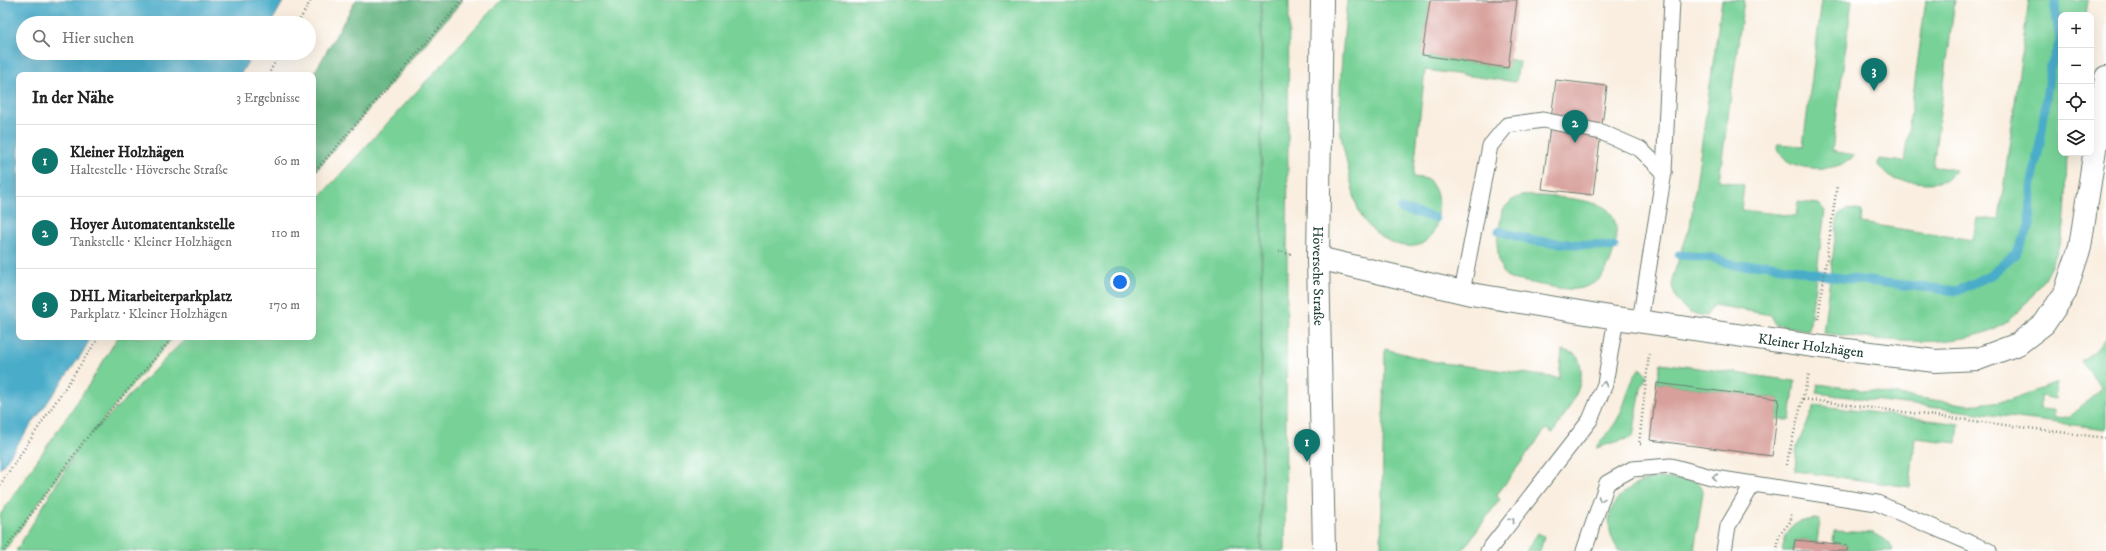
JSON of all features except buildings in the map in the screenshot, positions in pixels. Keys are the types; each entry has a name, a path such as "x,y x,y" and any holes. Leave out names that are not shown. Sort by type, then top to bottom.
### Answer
{"street":[{"name":"Höversche Straße","path":"1322,0 1318,258 1324,551"},
{"name":"Kleiner Holzhägen","path":"1318,258 1462,292 1616,318 1814,346 1935,361 1978,359 2018,344 2044,324 2065,293 2080,246 2106,77"}],"lane":[{"path":"1640,321 1664,172 1672,0"},
{"path":"1462,292 1490,146 1507,125 1543,120 1601,132 1640,149 1664,172"},
{"path":"1488,551 1590,420 1605,384 1616,318"},
{"path":"1584,551 1607,483 1632,469 1671,466 1715,478 1877,503 1989,551"},
{"path":"1724,551 1728,526 1753,484"}],"path":[{"path":"302,16 311,0"},
{"path":"316,171 463,0"},
{"path":"270,72 276,60"},
{"path":"1820,299 1837,185"},
{"path":"0,485 97,340"},
{"path":"4,551 84,441 170,340"},
{"path":"1647,445 1639,444 1649,354"},
{"path":"1803,399 2106,438"},
{"path":"1779,463 1786,464"}],"green space":[{"path":"356,0 463,0 316,171 316,72 315,72"},
{"path":"501,0 1261,0 1261,551 16,551 79,447 4,551 0,551 0,515 90,383 116,340 170,340 90,435 184,340 316,340 316,201"},
{"path":"1262,0 1289,0 1285,551 1262,551"},
{"path":"1347,0 1430,0 1422,55 1507,68 1509,59 1519,62 1516,82 1425,70 1413,177 1428,179 1431,183 1438,200 1438,215 1434,230 1427,240 1417,245 1406,246 1383,238 1363,219 1358,210 1343,145 1340,125 1341,78"},
{"path":"1722,0 1744,0 1719,181 1744,185 1741,210 1796,216 1798,202 1819,204 1825,211 1809,330 1776,325 1771,315 1714,305 1706,316 1690,313 1676,298 1672,287 1673,276 1690,227"},
{"path":"1822,0 1852,0 1832,151 1854,155 1847,162 1836,166 1810,168 1797,165 1787,160 1780,153 1778,144 1803,146"},
{"path":"1926,0 1955,0 1933,166 1955,170 1946,179 1934,183 1893,179 1889,177 1878,165 1879,159 1904,162"},
{"path":"2029,0 2088,0 2086,12 2058,12 2058,156 2067,156 2065,213 2063,232 2057,252 2034,294 2012,317 1994,329 1972,336 1921,342 1895,341 1823,333 1838,215 1847,209 1862,211 1861,223 1973,240 1977,218 1999,220"},
{"path":"1521,196 1540,196 1587,201 1604,207 1611,213 1615,221 1616,241 1610,261 1600,279 1587,286 1570,289 1510,279 1502,272 1497,244 1502,210 1512,200"},
{"path":"2106,337 2106,429 1816,393 1818,384 1970,405 2009,400 2057,383 2055,399 2040,396 2040,409 2054,410 2054,418 2068,417 2102,389 2081,361 2096,350"},
{"path":"1385,349 1435,362 1559,378 1562,350 1576,354 1580,364 1581,374 1579,385 1576,395 1565,415 1553,433 1546,429 1496,496 1500,499 1462,551 1381,551"},
{"path":"1661,363 1795,381 1790,420 1776,420 1779,399 1657,383"},
{"path":"1639,369 1642,369 1647,375 1641,388 1633,437 1596,448 1617,420 1631,383"},
{"path":"1815,405 1959,424 1957,443 1915,438 1910,487 1795,471 1797,446"},
{"path":"1659,478 1695,481 1701,486 1703,492 1694,551 1619,551 1612,537 1609,525 1610,513 1615,502 1633,486 1645,481"},
{"path":"1815,519 1820,520 1817,542 1795,540 1793,551 1782,551 1786,537 1791,528 1801,522"},
{"path":"1834,531 1873,533 1890,543 1893,551 1847,551 1848,545 1833,543"},
{"path":"1538,533 1544,537 1540,551 1526,551"}],"water":[{"path":"0,0 284,0 275,16 16,16 16,60 249,60 242,72 16,72 16,340 89,340 81,355 0,469"}],"waterway":[{"path":"1679,255 1713,258 1738,266 1766,264 1833,277 1957,291 1991,275 2016,253 2030,226 2031,188 2041,138 2050,69 2060,40 2055,8 2056,0"},
{"path":"1401,209 1435,218"},
{"path":"1499,231 1534,241 1614,247"}],"place":[{"name":"DHL Mitarbeiterparkplatz","path":"1874,91"},
{"name":"Hoyer Automatentankstelle","path":"1575,143"},
{"name":"Kleiner Holzhägen","path":"1307,462"}]}
